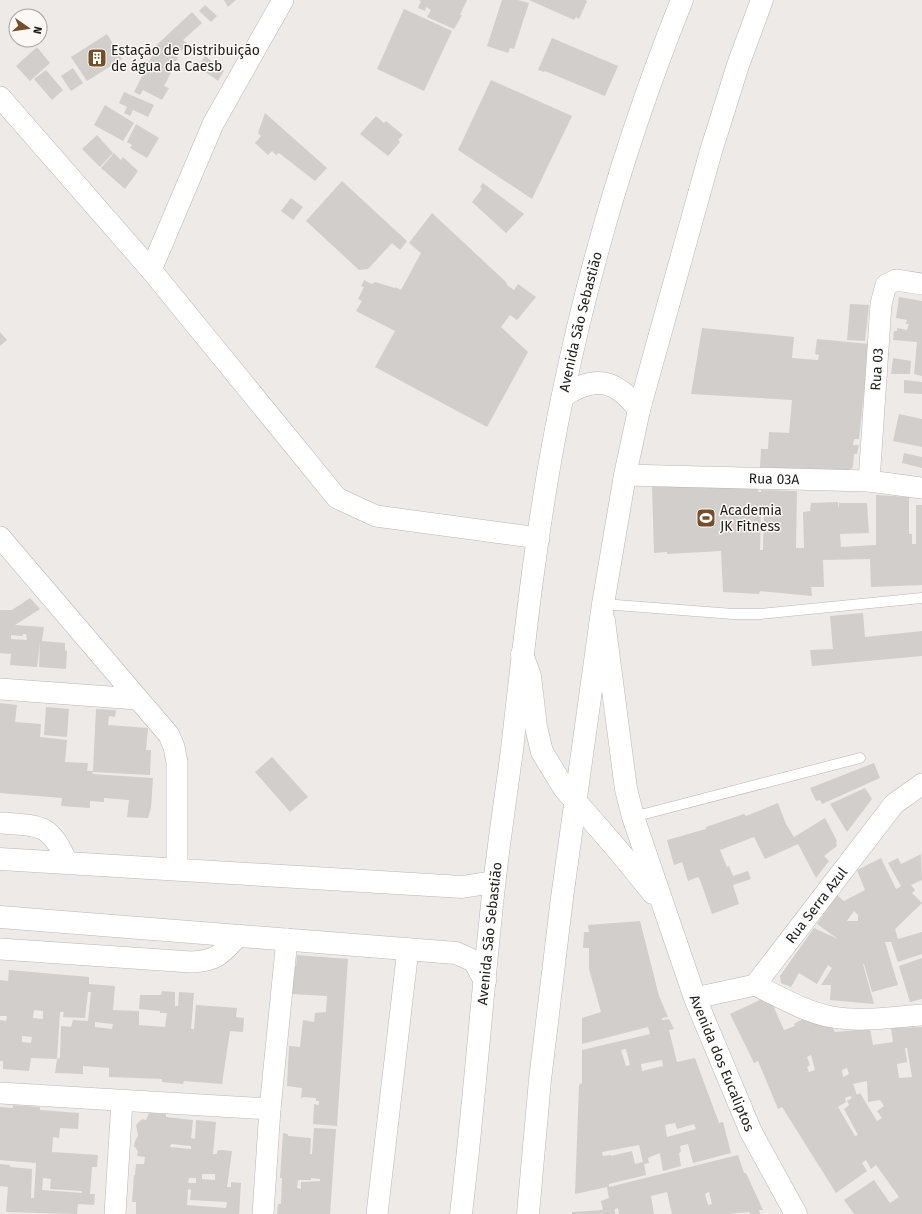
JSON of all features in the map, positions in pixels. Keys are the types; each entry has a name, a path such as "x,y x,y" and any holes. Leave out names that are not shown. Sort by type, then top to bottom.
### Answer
{"main road":[{"name":"Avenida São Sebastião","path":"461,1214 494,882 502,838 522,654 538,538 563,396 608,212 666,40 682,0"},
{"path":"528,1214 542,1064 562,898 577,800 602,607 625,475 639,410 711,152 738,65 762,0"},
{"path":"563,396 584,384 607,384 626,394 639,410"},
{"path":"602,607 626,789 633,816 662,905"},
{"name":"Avenida São Sebastião","path":"522,654 530,676 536,727 542,752 564,788 577,800 662,905"},
{"path":"0,859 462,887 494,882"},
{"name":"Avenida dos Eucaliptos","path":"662,905 695,998 751,1132 795,1214"},
{"path":"0,918 239,935 456,953 466,956 474,961 485,981"}],"street":[{"path":"151,270 212,124 283,0"},
{"path":"0,97 151,270 337,498 376,516 538,538"},
{"name":"Rua 03","path":"869,481 881,304 886,285 896,280 917,283"},
{"name":"Rua 03A","path":"625,475 869,481 922,488"},
{"path":"0,537 169,735 174,747 177,762 177,869"},
{"path":"0,689 137,699"},
{"name":"Rua Serra Azul","path":"755,985 894,804 922,784"},
{"path":"0,823 36,826 44,829 59,845 66,862"},
{"path":"0,949 205,962 216,958 239,935"},
{"path":"262,1214 270,1109 287,939"},
{"path":"377,1214 408,949"},
{"path":"695,998 755,985 802,1007 832,1017 874,1018 922,1014"},
{"path":"0,1092 122,1101 270,1109"},
{"path":"115,1214 122,1101"}],"lane":[{"path":"602,607 760,614 922,598"},
{"path":"633,816 860,758"}],"building":[{"path":"224,0 236,0 228,7"},
{"path":"419,0 467,0 460,15 462,15 454,29 427,17 431,10 426,7 425,11 418,8 421,1"},
{"path":"502,0 518,0 529,3 514,49 510,48 508,53 487,46"},
{"path":"529,0 587,1 579,19 576,17 574,20"},
{"path":"205,5 217,16 211,22 199,11"},
{"path":"404,9 452,31 424,91 377,69"},
{"path":"192,12 202,23 183,40 188,44 176,56 178,59 169,65 174,67 164,86 169,88 162,100 143,90 140,95 134,92 152,56 147,54"},
{"name":"Estação de Distribuição de água da Caesb","path":"107,34 122,59 87,81 71,57"},
{"path":"552,38 618,66 605,96 545,71 538,70"},
{"path":"36,48 38,48 50,63 30,81 16,66"},
{"path":"205,56 224,71 218,81 204,71 206,69 199,65"},
{"path":"73,68 83,83 71,91 61,76"},
{"path":"46,70 63,90 52,100 34,79"},
{"path":"491,80 572,116 532,199 458,150"},
{"path":"124,92 154,105 148,117 133,110 130,116 124,113 127,107 119,103"},
{"path":"105,105 134,123 123,141 94,125"},
{"path":"265,113 327,168 315,181 279,153 276,155 272,151 268,155 255,143 261,136 258,133"},
{"path":"376,116 384,123 386,121 403,135 398,140 400,142 388,156 360,134"},
{"path":"136,124 159,138 147,158 130,148 132,145 127,142"},
{"path":"97,135 113,153 100,167 82,149"},
{"path":"114,153 121,160 123,157 138,171 125,189 101,168"},
{"path":"342,181 407,241 400,250 392,243 368,269 359,270 306,221"},
{"path":"483,183 524,214 506,233 472,202 482,189 480,187"},
{"path":"291,198 303,207 293,220 281,211"},
{"path":"432,213 506,282 507,285 514,290 518,284 536,297 517,320 510,315 501,327 528,352 487,427 375,367 395,331 356,311 362,301 358,299 364,287 361,286 364,280 372,284 375,282 401,290 421,253 409,243"},
{"path":"899,297 922,301 922,376 914,374 917,342 893,340 894,331 897,331 897,328 907,330 909,324 906,324 907,320 896,318"},
{"path":"850,304 869,305 865,341 847,340"},
{"path":"702,328 794,337 792,358 818,360 819,355 815,354 817,339 869,344 859,439 854,439 853,445 859,445 857,454 854,454 853,467 846,472 760,468 761,449 768,449 769,432 789,433 792,400 691,394"},
{"path":"0,332 7,340 0,346"},
{"path":"893,358 911,361 910,374 891,374"},
{"path":"904,380 922,382 922,394 904,393"},
{"path":"899,414 922,419 922,447 893,441"},
{"path":"904,453 922,457 922,468 902,463"},
{"path":"758,485 758,492 761,492 761,490 797,491 796,548 804,548 803,512 810,511 811,503 838,502 838,509 839,503 867,503 869,533 840,534 841,547 876,545 876,495 909,497 909,534 912,534 912,544 916,544 916,505 922,505 922,585 871,587 870,559 823,560 824,587 811,587 812,596 760,591 759,594 723,592 721,551 667,554 667,552 654,553 652,486","holes":["761,509 764,509 763,550 760,550"]},
{"path":"30,598 40,609 15,625 44,627 42,641 65,643 65,650 67,651 66,669 39,667 40,643 37,667 10,665 11,652 10,654 0,653 0,610 12,610","holes":["23,634 26,634 27,640 11,639 11,635 22,636"]},
{"path":"863,613 865,637 922,631 922,656 812,666 810,650 833,649 830,616"},
{"path":"0,703 17,705 15,722 41,724 40,737 67,740 65,762 88,763 87,771 93,771 96,709 116,710 115,717 109,716 108,725 148,728 146,750 151,750 150,775 93,772 92,774 153,778 151,808 148,818 127,817 129,800 104,798 104,802 90,801 90,808 61,806 62,798 0,793"},
{"path":"46,707 69,709 67,737 44,735"},
{"path":"272,757 308,797 290,812 255,772"},
{"path":"874,763 880,778 822,804 820,800 816,801 810,788"},
{"path":"865,788 872,799 847,832 830,804"},
{"path":"778,803 786,824 794,837 825,818 837,841 837,846 824,856 829,861 816,878 798,844 765,859 754,837 720,850 727,867 729,866 733,876 748,871 751,879 733,885 739,904 712,914 700,880 698,877 688,881 682,862 674,865 667,840 706,829 706,827 744,814 746,816"},
{"path":"921,854 922,880 911,885 915,890 912,893 922,903 895,929 898,939 922,932 922,954 898,962 891,942 885,942 898,985 872,992 864,964 874,1004 830,1000 831,985 821,985 832,968 828,965 817,984 799,973 791,987 781,983 780,976 814,928 838,939 817,924 837,895 844,901 865,890 857,870 881,858 896,889 901,886 888,863 898,858 901,864","holes":["854,911 858,915 858,921 847,921"]},
{"path":"640,921 659,996 668,1017 662,1018 662,1020 669,1019 674,1029 669,1030 677,1062 695,1058 719,1123 723,1122 731,1153 693,1163 688,1144 680,1146 681,1152 679,1153 681,1166 663,1171 660,1154 662,1153 657,1154 648,1158 649,1163 644,1164 646,1175 609,1184 609,1187 738,1155 744,1173 746,1173 763,1210 759,1210 760,1214 750,1214 749,1212 728,1214 672,1214 667,1192 651,1196 654,1214 619,1214 618,1208 615,1209 615,1214 572,1214 572,1212 603,1210 601,1201 609,1198 607,1187 575,1194 579,1085 582,1083 582,1050 650,1034 648,1027 582,1044 582,1018 601,1012 589,969 589,948 583,948 584,932 589,932 588,925","holes":["626,1049 630,1065 626,1066 621,1050","662,1060 663,1066 642,1071 641,1064","675,1123 677,1129 694,1124 696,1129 667,1137 665,1125","639,1145 643,1162 635,1164 632,1151 611,1156 603,1156 602,1152","709,1192 712,1204 708,1205 705,1194"]},
{"path":"297,955 348,959 337,1126 313,1124 314,1104 319,1105 319,1101 316,1101 316,1098 303,1097 301,1099 302,1088 287,1086 289,1046 300,1047 303,1020 314,1022 315,1013 326,1012 327,996 292,994 294,966 296,966"},
{"path":"922,958 922,999 910,1002 899,966"},
{"path":"9,970 89,977 89,984 115,986 113,1010 139,1011 139,1025 165,1027 167,1013 139,1009 140,995 161,995 162,991 175,992 175,1006 178,1006 179,992 194,993 191,1029 194,1029 196,1005 237,1008 236,1017 244,1018 243,1032 230,1031 222,1084 184,1081 183,1084 162,1082 162,1079 109,1077 109,1068 83,1066 83,1074 55,1073 57,1059 31,1058 29,1071 3,1069 3,1061 0,1061 0,1020 6,1021 7,1016 0,1016 0,980 8,981","holes":["88,992 91,992 88,1021 73,1020 71,1027 61,1026 60,1058 57,1059 60,1012 64,1012 63,1017 85,1018","34,1010 43,1011 43,1019 33,1018","95,1022 113,1024 112,1029 95,1027","22,1036 32,1037 31,1043 22,1042"]},
{"path":"762,999 772,1003 784,1030 795,1026 794,1024 803,1019 800,1012 832,1027 835,1032 870,1029 873,1045 893,1042 891,1028 922,1027 922,1214 854,1214 844,1200 874,1180 890,1203 899,1197 876,1165 871,1169 866,1160 862,1163 867,1171 836,1193 782,1107 778,1109 758,1061 754,1063 730,1014","holes":["905,1048 907,1048 912,1077 899,1078 897,1064 907,1062","811,1055 815,1070 809,1072 807,1067 810,1065 807,1057","847,1068 849,1074 843,1077 842,1070","867,1081 868,1102 880,1100 884,1106 877,1111 882,1118 877,1121 860,1093 857,1095 853,1084","850,1096 852,1098 847,1101 849,1105 844,1109 858,1135 855,1136 838,1107 846,1102 845,1098"]},
{"path":"13,1105 40,1107 40,1110 79,1113 78,1129 60,1128 59,1138 53,1137 52,1152 98,1155 97,1167 92,1167 90,1194 95,1194 94,1205 78,1204 77,1214 6,1212 8,1187 0,1186 0,1164 10,1165 10,1167 32,1169 31,1198 34,1198 36,1163 0,1160 0,1107 13,1108","holes":["43,1178 51,1179 50,1189 82,1191 82,1193 42,1190"]},
{"path":"149,1113 166,1114 166,1117 193,1120 191,1138 195,1139 196,1120 216,1122 213,1154 217,1154 217,1151 220,1150 232,1151 227,1187 231,1187 231,1182 241,1183 239,1214 136,1214 136,1202 132,1202 134,1175 136,1164 144,1164 145,1157 137,1156 138,1151 134,1146 138,1136 136,1125 142,1119 146,1120","holes":["171,1144 191,1146 191,1149 170,1147","202,1174 215,1174 215,1180 202,1179","189,1178 196,1178 196,1183 188,1183","188,1189 191,1190 190,1200 227,1202 226,1208 187,1205"]},
{"path":"314,1128 336,1129 330,1214 277,1214 278,1204 281,1204 282,1178 280,1178 283,1133 288,1134 288,1136 311,1138 310,1154 312,1154","holes":["311,1178 320,1179 320,1181 301,1182 301,1189 297,1188 298,1180 311,1180"]}],"place":[{"name":"Estação de Distribuição de água da Caesb","path":"97,58"},
{"name":"Academia JK Fitness","path":"706,518"}]}
